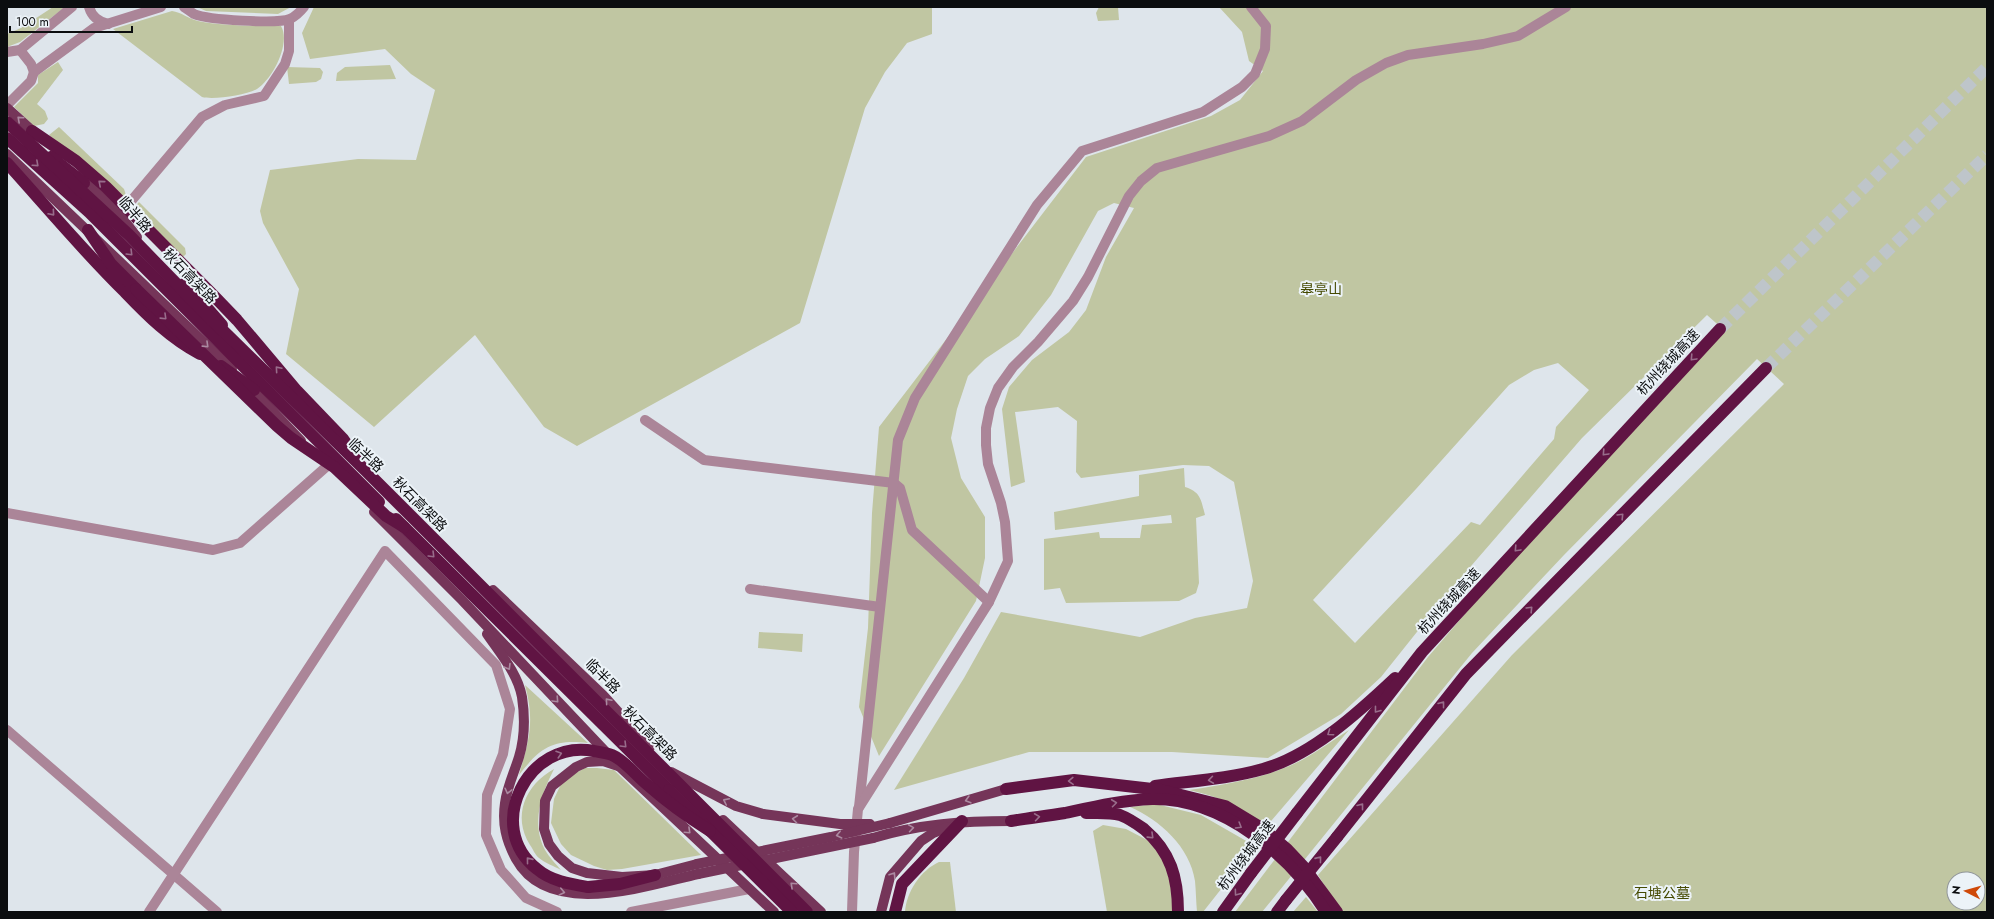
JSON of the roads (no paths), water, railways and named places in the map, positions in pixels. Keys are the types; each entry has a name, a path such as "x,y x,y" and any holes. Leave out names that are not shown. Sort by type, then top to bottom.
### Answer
{"highway":[{"name":"秋石高架路","path":"7,122 27,134 807,912"},
{"path":"27,134 76,161 106,187 237,320 297,390 343,439 365,470"},
{"path":"27,134 84,183 186,284 212,311 227,331 237,350"},
{"name":"秋石高架路","path":"7,138 89,212 792,912"},
{"path":"7,163 106,273 170,336 216,362 254,390"},
{"path":"88,230 111,264 136,290 277,426 291,438 334,467 386,516 404,527"},
{"name":"杭州绕城高速","path":"1223,912 1251,873 1422,652 1720,329"},
{"path":"1277,912 1466,674 1766,368"},
{"path":"1138,789 1231,777 1265,769 1297,755 1333,731 1363,708 1422,652"},
{"path":"655,875 620,884 588,887 567,884 537,870 527,859 519,846 514,831 515,806 521,786 529,774 539,764 549,758 583,749 612,755 680,812 710,831"},
{"path":"1006,789 1074,780 1138,789 1161,790 1187,795 1225,806 1263,829 1294,856 1337,912"},
{"path":"1011,821 1062,813 1105,804 1152,799 1174,801 1204,808 1235,823 1257,837 1287,862 1326,912"},
{"path":"1062,813 1120,815 1138,825 1151,836 1164,850 1172,867 1177,884 1178,912"},
{"path":"895,912 902,884 962,821"}],"main road":[{"name":"临半路","path":"7,106 27,134 120,215 175,287 237,350 348,457 486,583 603,695 671,772 821,912"},
{"path":"7,154 254,390 326,467 462,600 618,766 774,912"},
{"path":"462,600 499,651 517,680 522,696 525,719 524,739 509,786 504,822 506,836 511,850 528,876 555,890 575,895 599,895 697,869 890,823 1006,789"},
{"path":"618,766 603,761 587,762 576,767 552,786 545,801 544,829 549,844 558,856 572,868 587,873 622,877 655,875 873,838 902,829 962,821 1011,821"},
{"path":"671,772 736,806 763,814 840,824 890,823"},
{"path":"881,912 890,877 921,841 933,833 962,821"}],"street":[{"path":"7,52 20,50 72,7"},
{"path":"89,7 95,18 100,22 108,24"},
{"path":"7,106 31,81 34,72 94,28 161,7"},
{"path":"184,7 194,14 212,18 265,21 289,20 298,14 304,7"},
{"path":"852,912 854,852 858,809 898,440 915,398 1037,205 1082,151 1203,112 1242,87 1255,74 1265,49 1266,26 1251,7"},
{"path":"858,809 989,602 1008,561 1005,522 1001,503 988,464 986,428 990,408 998,388 1013,367 1038,342 1073,301 1088,277 1129,196 1141,181 1157,168 1269,136 1302,121 1356,80 1386,63 1408,55 1483,44 1518,36 1566,7"},
{"path":"120,215 202,117 225,105 264,96 285,64 289,51 289,20"},
{"path":"20,50 31,64 34,72"},
{"path":"645,420 704,460 894,483 900,488 912,530 989,602"},
{"path":"7,513 213,550 240,543 326,467"},
{"path":"149,912 385,551 496,665 510,709 503,754 487,795 486,835 500,870 526,898 557,912"},
{"path":"750,589 880,607"},
{"path":"7,730 217,912"},
{"path":"631,912 749,889"}],"tunnel":[{"path":"1720,329 1987,67"},
{"path":"1766,368 1987,155"}],"park label":[{"name":"皋亭山","path":"1321,289"},
{"name":"石塘公墓","path":"1662,893"}]}
